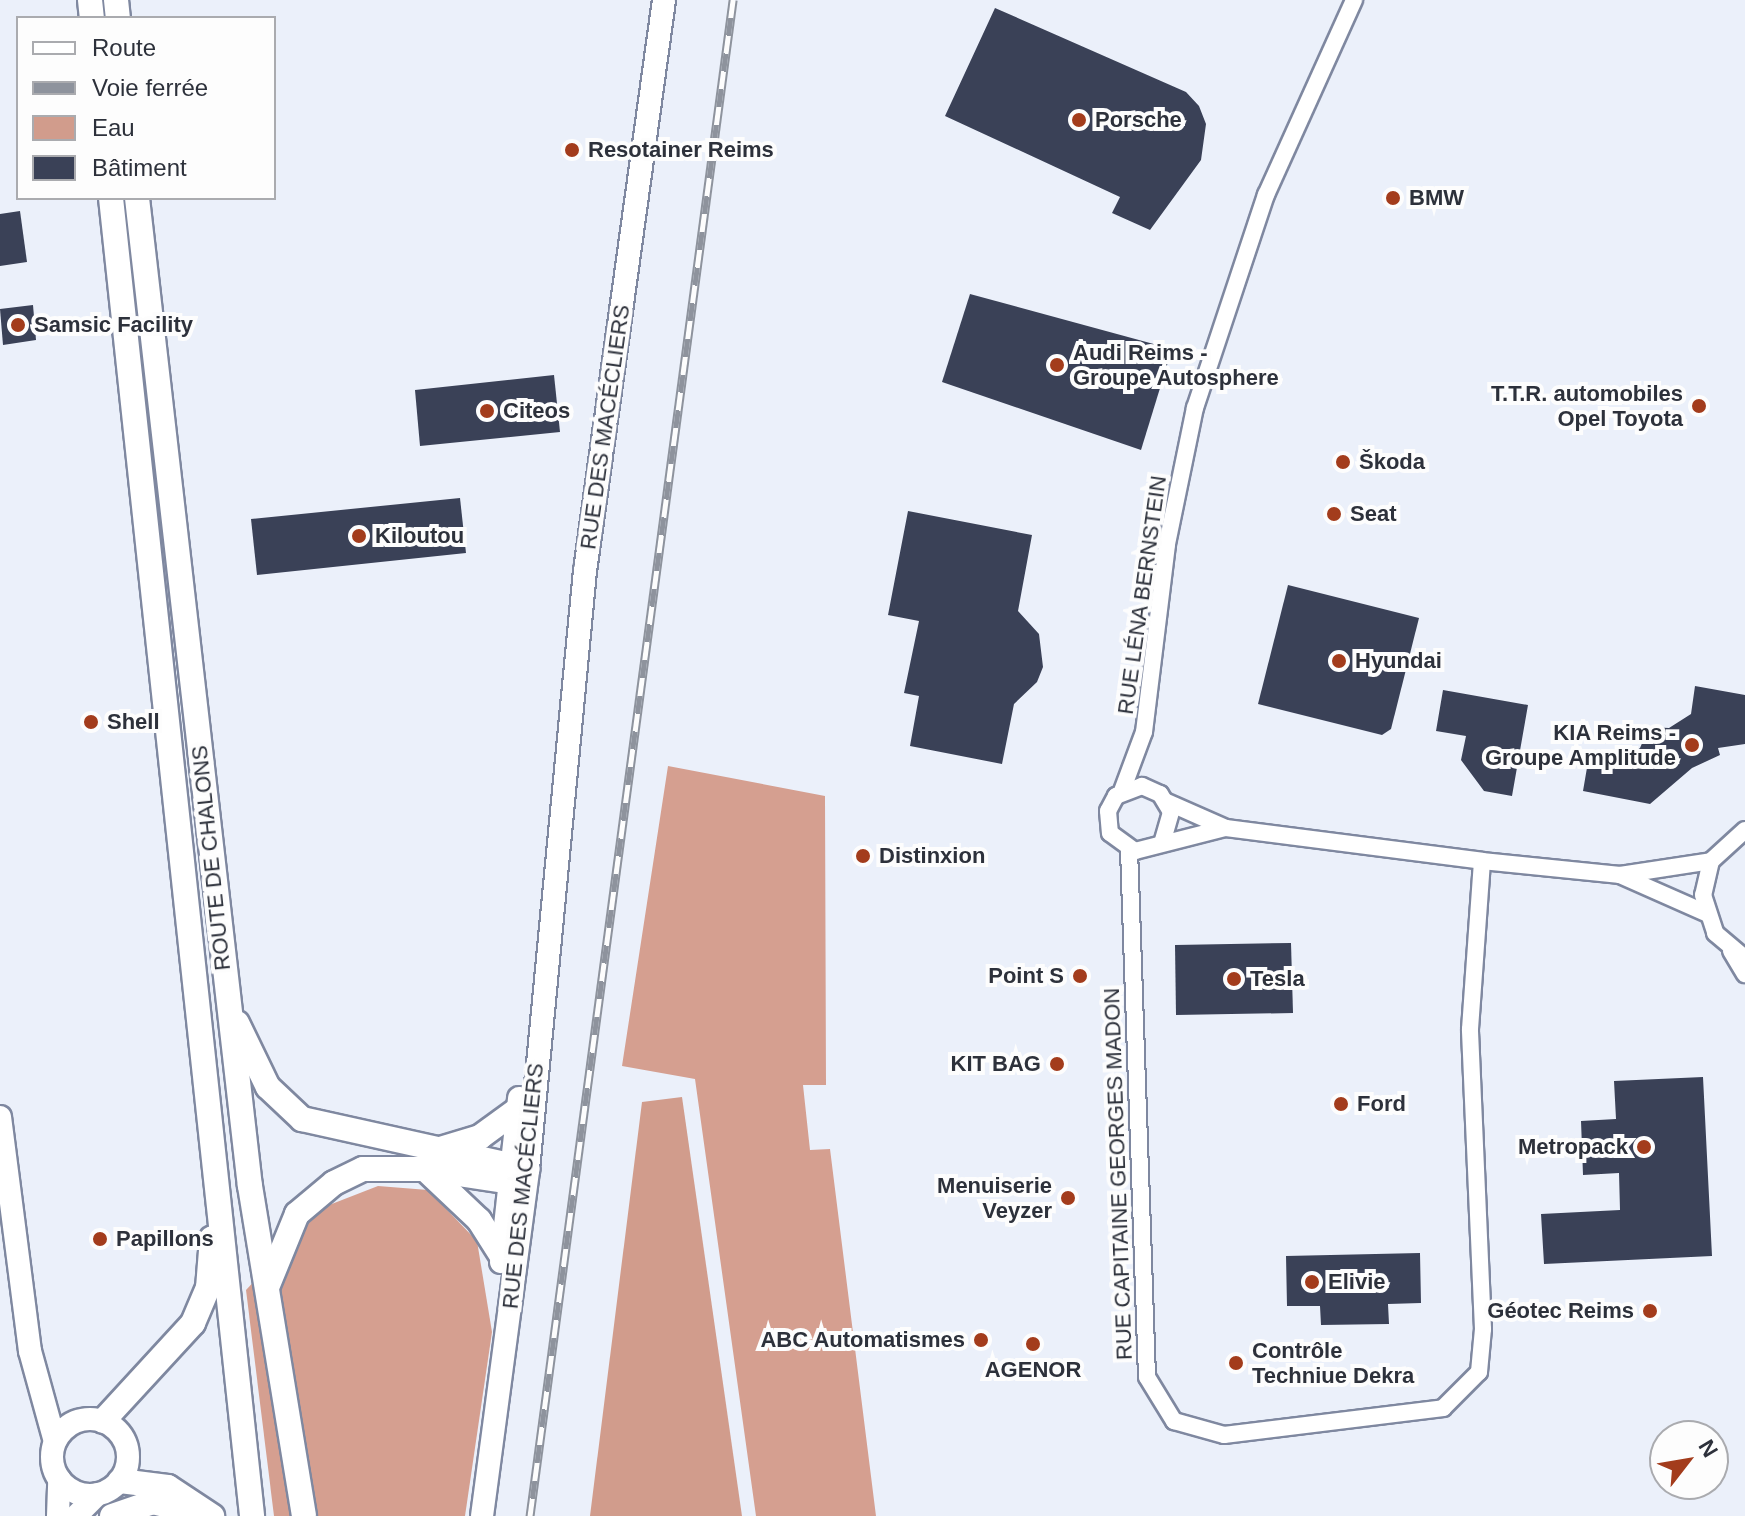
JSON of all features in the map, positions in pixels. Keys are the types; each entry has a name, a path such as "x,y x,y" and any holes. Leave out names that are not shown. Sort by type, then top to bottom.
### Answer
{"main road":[{"name":"ROUTE DE CHALONS","path":"111,200 252,1516"},
{"name":"ROUTE DE CHALONS","path":"137,200 227,1004 265,1296 304,1516"},
{"path":"227,1004 268,1087 302,1119 428,1161 517,1175"},
{"path":"265,1296 287,1229 310,1201 363,1169 428,1161 480,1137 517,1110"},
{"path":"94,1420 128,1401 198,1311 208,1288 215,1159"},
{"path":"428,1161 479,1220 501,1255"},
{"path":"120,1481 168,1487 212,1516"},
{"path":"112,1516 153,1502 200,1516"}],"street":[{"name":"RUE DES MACÉCLIERS","path":"482,1516 505,1349 517,1175 585,571 664,0"},
{"name":"RUE LÉNA BERNSTEIN","path":"1122,791 1144,732 1167,544 1195,408 1266,195 1354,0"},
{"path":"1226,828 1163,840 1146,851 1129,849 1117,842 1107,822 1111,803 1122,791 1142,786 1167,802 1226,828 1482,861 1620,875 1711,861 1745,830"},
{"path":"1163,840 1171,822 1167,802"},
{"name":"RUE CAPITAINE GEORGES MADON","path":"1129,849 1147,1377 1174,1421 1224,1435 1443,1408 1479,1372 1483,1329 1470,1029 1482,861"},
{"name":"RUE DES MACÉCLIERS","path":"505,1349 501,1255 517,1175 517,1110 553,855"},
{"path":"1706,913 1711,861"},
{"path":"1620,875 1706,913 1738,954 1745,974"},
{"path":"0,1117 4,1171 30,1351 55,1442 59,1479 58,1516"},
{"path":"45,1397 94,1420 126,1447 120,1481 98,1494 76,1516"},
{"path":"55,1442 67,1426 94,1420"},
{"path":"59,1479 76,1493 98,1494"}],"shaded area":[{"path":"668,766 825,796 826,1085 803,1085 810,1150 830,1149 876,1516 756,1516 695,1079 622,1066"},
{"path":"378,1186 428,1190 477,1241 492,1332 465,1516 274,1516 246,1290 324,1207"}],"water":[{"path":"682,1097 742,1516 590,1516 642,1102"}],"building":[{"name":"Porsche","path":"995,8 1186,92 1199,106 1206,124 1201,160 1150,230 1112,213 1120,197 945,116"},
{"path":"20,211 27,262 0,266 0,214"},
{"name":"Audi Reims - Groupe Autosphere","path":"970,294 1172,349 1141,450 942,382"},
{"name":"Samsic Facility","path":"33,305 36,340 3,345 0,309"},
{"name":"Citeos","path":"554,375 560,432 420,446 415,390"},
{"name":"Kiloutou","path":"460,498 466,553 257,575 251,519"},
{"path":"908,511 1032,535 1018,611 1039,634 1043,667 1037,682 1014,704 1002,764 910,746 919,696 904,693 919,621 888,615"},
{"name":"Hyundai","path":"1288,585 1419,618 1391,729 1382,735 1258,704"},
{"name":"KIA Reims - Groupe Amplitude","path":"1695,686 1745,695 1745,744 1718,748 1720,755 1692,768 1650,804 1583,791 1589,756 1621,762 1640,748 1649,727 1669,728 1691,714"},
{"path":"1443,690 1528,705 1512,796 1484,791 1461,760 1466,736 1436,731"},
{"name":"Tesla","path":"1291,943 1293,1013 1176,1015 1175,945"},
{"name":"Metropack","path":"1703,1077 1712,1256 1544,1264 1541,1214 1620,1210 1619,1173 1583,1175 1581,1121 1616,1119 1614,1081"},
{"path":"1420,1253 1421,1303 1388,1304 1389,1324 1321,1325 1320,1306 1287,1306 1286,1256"}],"railway":[{"path":"530,1516 733,0"}],"place":[{"name":"Porsche","path":"1079,120"},
{"name":"Resotainer Reims","path":"572,150"},
{"name":"BMW","path":"1393,198"},
{"name":"Samsic Facility","path":"18,325"},
{"name":"Audi Reims - Groupe Autosphere","path":"1057,365"},
{"name":"T.T.R. automobiles Opel Toyota","path":"1699,406"},
{"name":"Citeos","path":"487,411"},
{"name":"Škoda","path":"1343,462"},
{"name":"Seat","path":"1334,514"},
{"name":"Kiloutou","path":"359,536"},
{"name":"Hyundai","path":"1339,661"},
{"name":"Shell","path":"91,722"},
{"name":"KIA Reims - Groupe Amplitude","path":"1692,745"},
{"name":"Distinxion","path":"863,856"},
{"name":"Point S","path":"1080,976"},
{"name":"Tesla","path":"1234,979"},
{"name":"KIT BAG","path":"1057,1064"},
{"name":"Ford","path":"1341,1104"},
{"name":"Metropack","path":"1644,1147"},
{"name":"Menuiserie Veyzer","path":"1068,1198"},
{"name":"Papillons","path":"100,1239"},
{"name":"Elivie","path":"1312,1282"},
{"name":"Géotec Reims","path":"1650,1311"},
{"name":"ABC Automatismes","path":"981,1340"},
{"name":"AGENOR","path":"1033,1344"},
{"name":"Contrôle Techniue Dekra","path":"1236,1363"}]}
